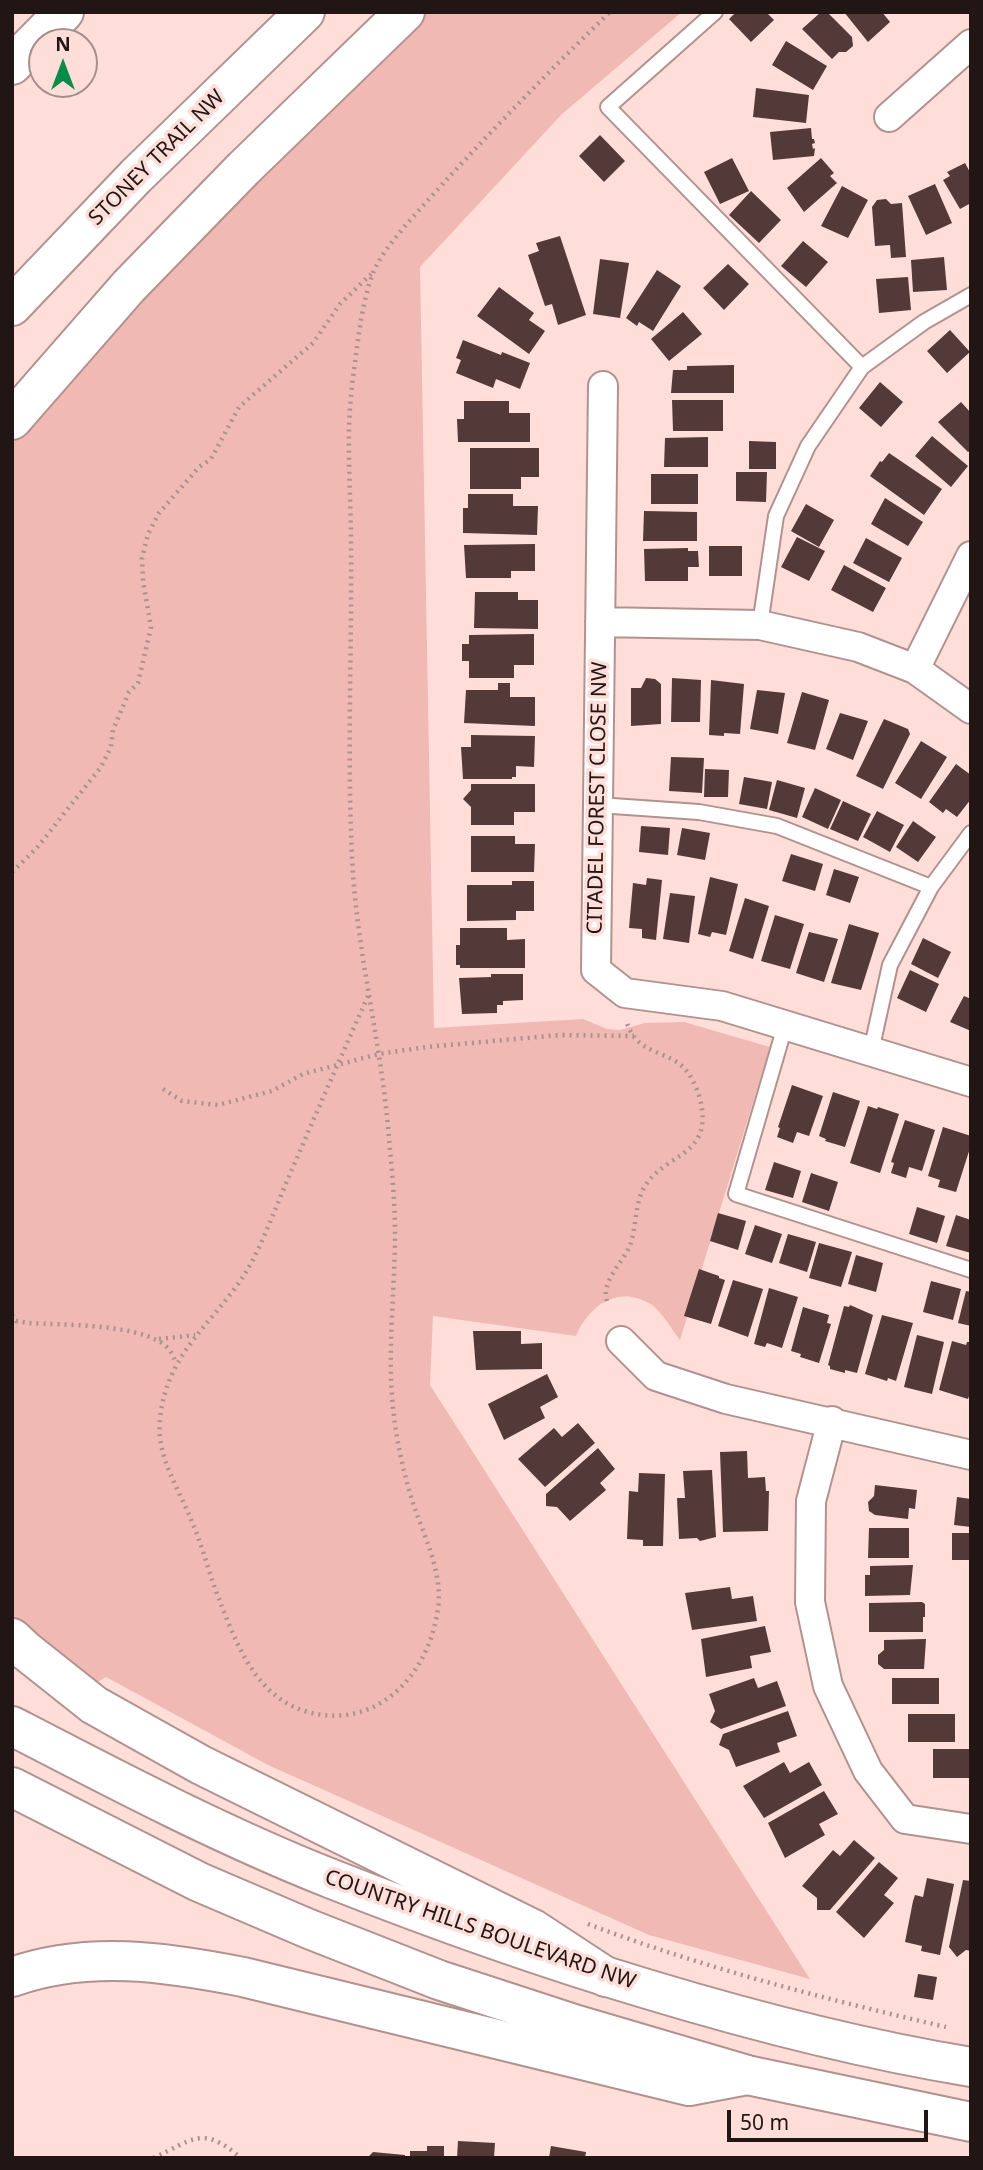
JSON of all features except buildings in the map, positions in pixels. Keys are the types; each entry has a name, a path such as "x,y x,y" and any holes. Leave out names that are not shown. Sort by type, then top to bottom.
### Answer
{"main road":[{"path":"12,65 64,12"},
{"name":"STONEY TRAIL NW","path":"12,306 136,176 305,12"},
{"path":"12,420 129,286 244,168 405,12"},
{"path":"12,1638 106,1712 201,1765 533,1929 606,1976"},
{"name":"COUNTRY HILLS BOULEVARD NW","path":"12,1726 192,1816 330,1878 552,1960 786,2029 866,2048 971,2067"},
{"path":"12,1787 199,1882 426,1975 577,2025 747,2075 971,2122"},
{"path":"12,1977 58,1965 95,1961 146,1961 181,1965 689,2086 747,2075"}],"street":[{"path":"889,117 971,44"},
{"name":"CITADEL FOREST CLOSE NW","path":"603,386 596,970 625,993 722,1006 971,1083"},
{"path":"915,669 971,556"},
{"path":"600,622 760,625 858,647 915,669 971,709"},
{"path":"621,1341 656,1376 726,1399 971,1454"},
{"path":"832,1421 811,1502 810,1602 828,1686 868,1771 905,1819 971,1829"}],"lane":[{"path":"715,12 608,107 862,367"},
{"path":"760,625 776,516 808,446 862,367 924,322 971,295"},
{"path":"598,805 699,812 777,826 931,887"},
{"path":"871,1051 890,965 931,887 971,833"},
{"path":"785,1026 736,1194 971,1270"}],"path":[{"path":"368,996 252,1262 176,1364 160,1413 159,1440 167,1466 200,1541 223,1609 248,1664 264,1686 285,1703 308,1712 336,1716 367,1710 387,1700 405,1685 429,1642 439,1603 432,1556 396,1444 391,1386 395,1228 389,1134 379,1054 368,996 352,859 349,445 351,396 361,321 374,267 416,213 544,75 610,12"},
{"path":"12,872 36,849 102,767 111,747 113,730 129,692 138,683 152,627 143,582 142,558 148,534 159,513 199,467 211,459 239,407 313,343 340,304 373,273"},
{"path":"607,1301 605,1295 610,1277 634,1235 644,1187 653,1176 690,1150 703,1123 696,1088 685,1070 679,1063 646,1049 634,1036 625,1019"},
{"path":"163,1089 182,1101 218,1105 272,1091 303,1074 379,1054 560,1035 634,1036"},
{"path":"12,1315 16,1321 29,1323 136,1332 168,1347 176,1364"},
{"path":"154,1339 196,1335"},
{"path":"578,1920 720,1968 828,1998 958,2029"},
{"path":"153,2158 194,2138 206,2136 230,2148 241,2158"}],"shaded area":[{"path":"423,12 682,12 562,114 420,267 434,1028 583,1019 607,1029 620,1030 645,1023 684,1022 770,1047 680,1340 652,1305 628,1297 617,1297 597,1307 576,1336 433,1316 430,1385 810,1979 649,1935 268,1765 106,1677 93,1685 12,1621 12,441 52,386"}]}
